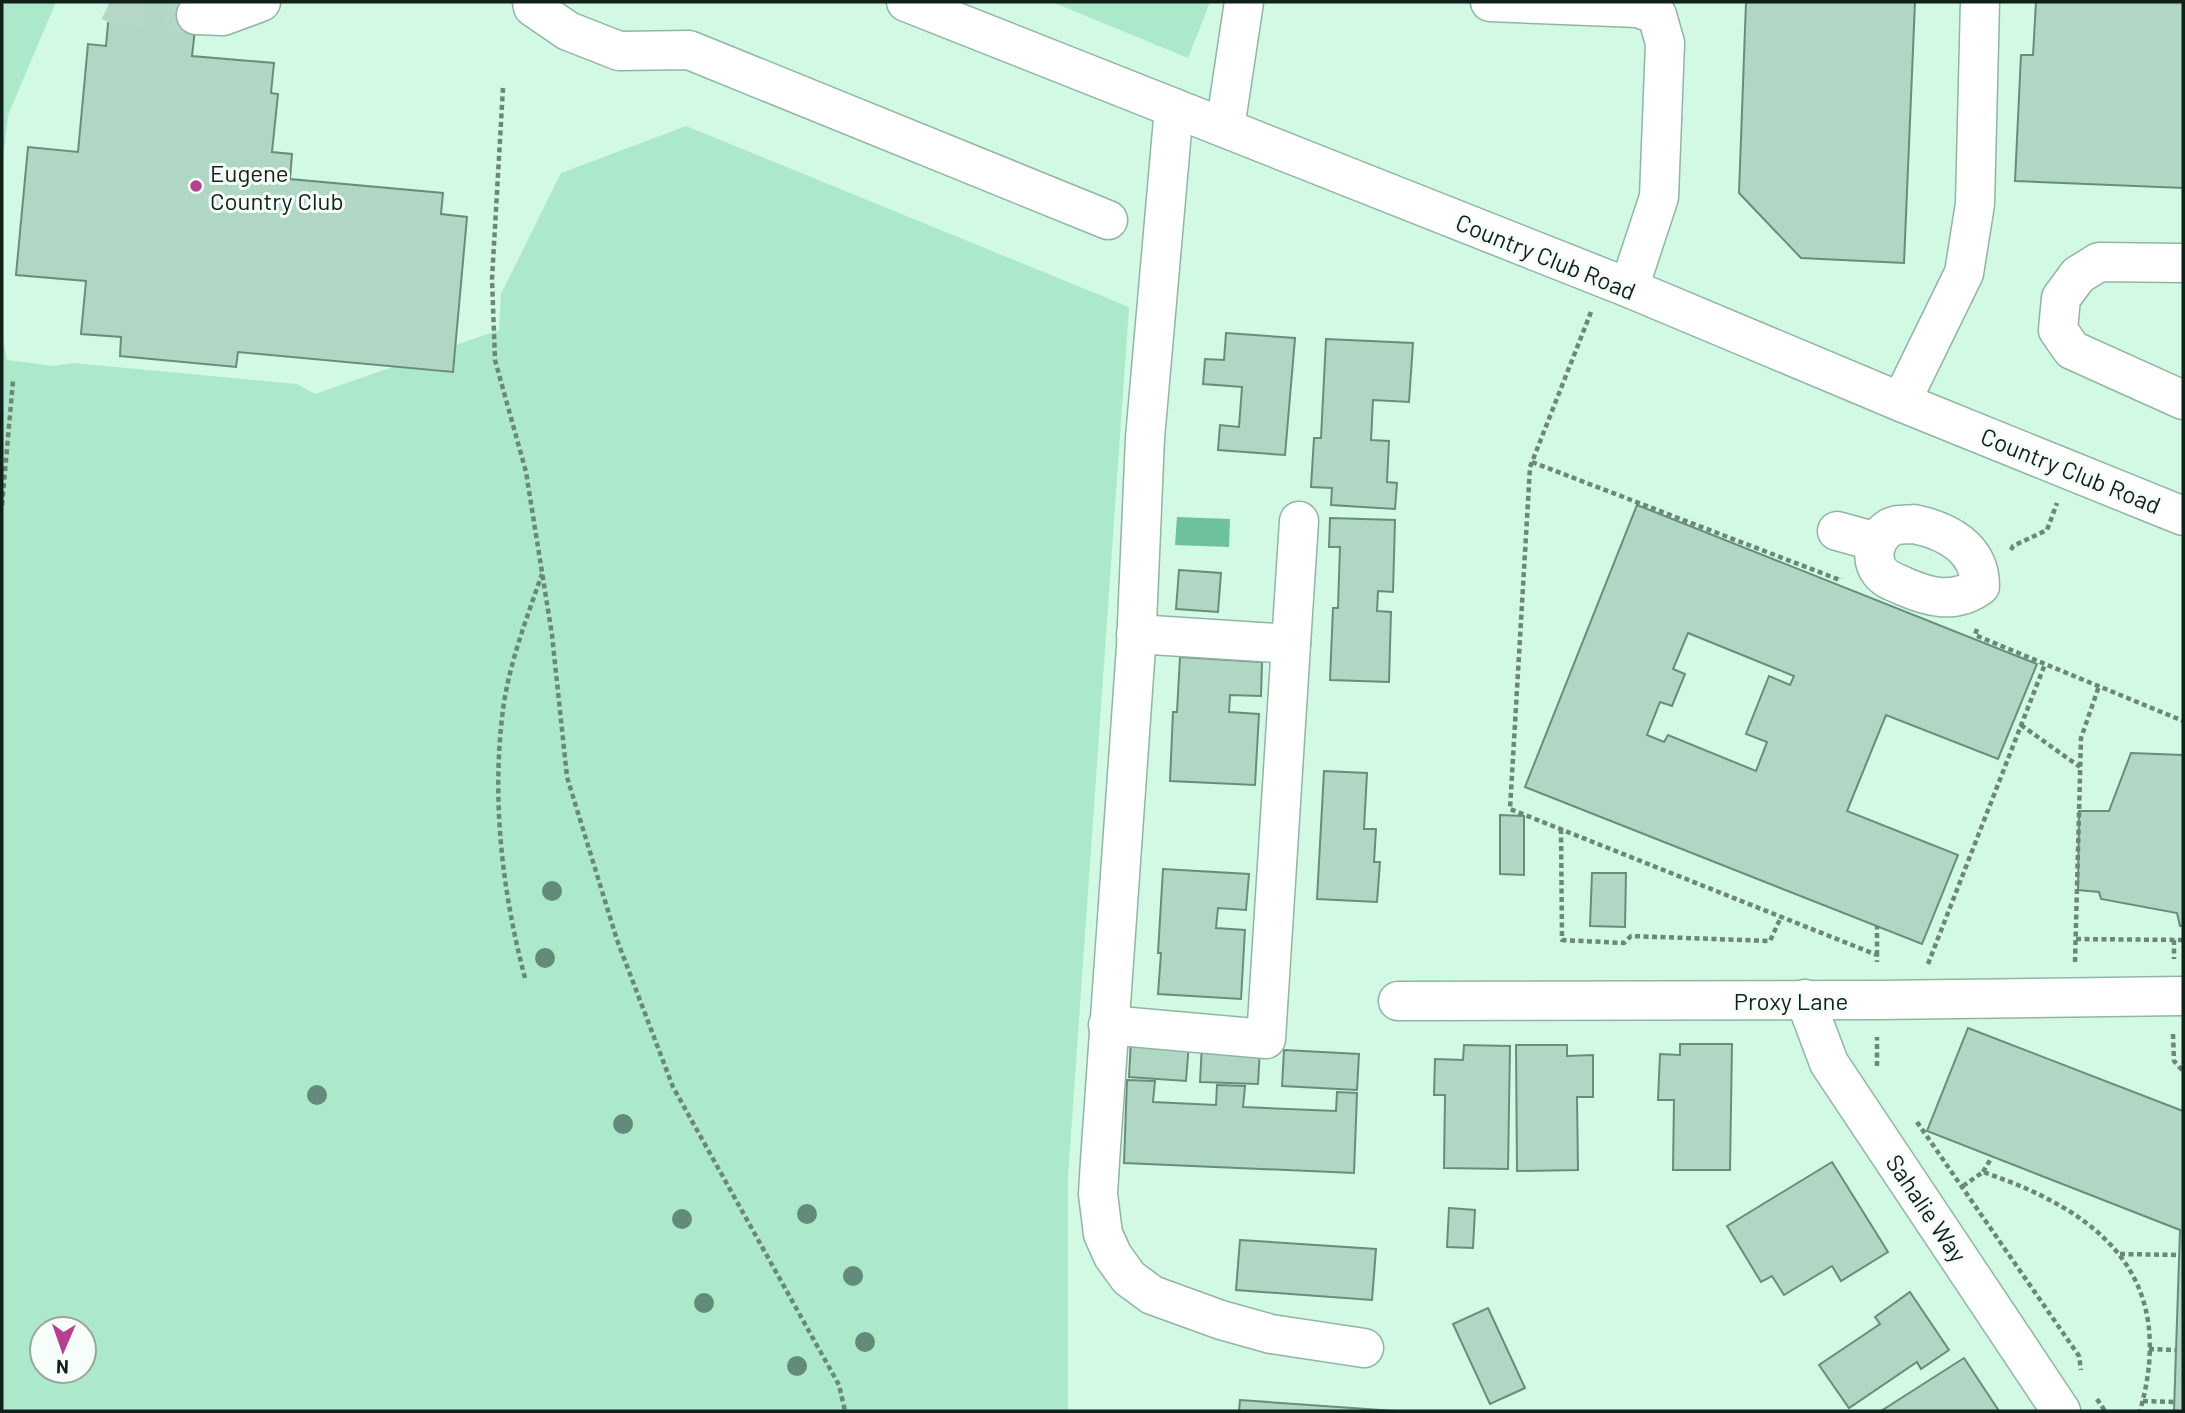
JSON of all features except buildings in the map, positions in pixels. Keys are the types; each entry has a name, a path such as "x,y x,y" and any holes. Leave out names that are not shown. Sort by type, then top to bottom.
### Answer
{"street":[{"path":"196,15 223,16 261,2"},
{"name":"Country Club Road","path":"906,2 1617,284 2183,516"},
{"path":"1225,128 1244,2"},
{"path":"1490,2 1638,8 1657,15 1665,43 1659,197 1617,284"},
{"path":"1901,402 1964,273 1975,204 1980,2"},
{"path":"535,4 568,30 619,51 689,50 1108,220"},
{"path":"1174,108 1145,438 1136,634 1098,1194 1103,1234 1113,1256 1129,1278 1152,1295 1221,1320 1271,1334 1364,1348"},
{"path":"2183,263 2099,262 2078,275 2062,298 2058,330 2072,351 2183,400"},
{"path":"1108,1025 1266,1038 1299,521"},
{"path":"1914,524 1931,528 1956,539 1969,552 1992,591 1943,599 1922,594 1886,578 1878,569 1873,555 1857,536 1896,525 1914,524"},
{"path":"1136,634 1291,644"},
{"name":"Proxy Lane","path":"1398,1001 2183,996"},
{"name":"Sahalie Way","path":"1805,999 1829,1063 2077,1402"}],"path":[{"path":"503,88 492,279 495,360 526,472 552,635 567,777 617,940 673,1087 839,1385 845,1411"},
{"path":"1617,284 1532,461 1510,809 1877,955"},
{"path":"2,505 13,381"},
{"path":"1532,461 1840,580 1857,536"},
{"path":"2070,469 2047,530 2013,546 1975,635 2183,721"},
{"path":"526,978 512,928 498,813 502,717 519,643 542,573"},
{"path":"1940,968 1927,968 2045,664"},
{"path":"2075,970 2081,738 2099,686"},
{"path":"2021,725 2080,768"},
{"path":"1560,829 1562,940 1624,943 1631,936 1770,941 1781,917"},
{"path":"1877,926 1877,1068"},
{"path":"2076,939 2183,940"},
{"path":"1916,1121 2079,1356 2081,1373"},
{"path":"1963,1186 1983,1172 1992,1157"},
{"path":"1983,1172 2060,1206 2099,1232 2126,1261 2143,1296 2150,1337 2148,1383 2140,1411"},
{"path":"2119,1254 2179,1255"},
{"path":"2149,1349 2176,1350"},
{"path":"2143,1401 2174,1402"},
{"path":"2077,1402 2105,1411"}],"shaded area":[{"path":"2,2 56,2 8,115 2,169"},
{"path":"1052,2 1210,2 1188,58"},
{"path":"686,126 1129,307 1068,1177 1068,1411 2,1411 2,336 7,360 54,366 73,363 297,384 315,394 499,330 501,294 561,173"},
{"path":"1177,517 1230,519 1229,547 1175,545"}],"tunnel":[{"path":"110,2 196,15"}],"place":[{"name":"Eugene Country Club","path":"196,186"}]}
